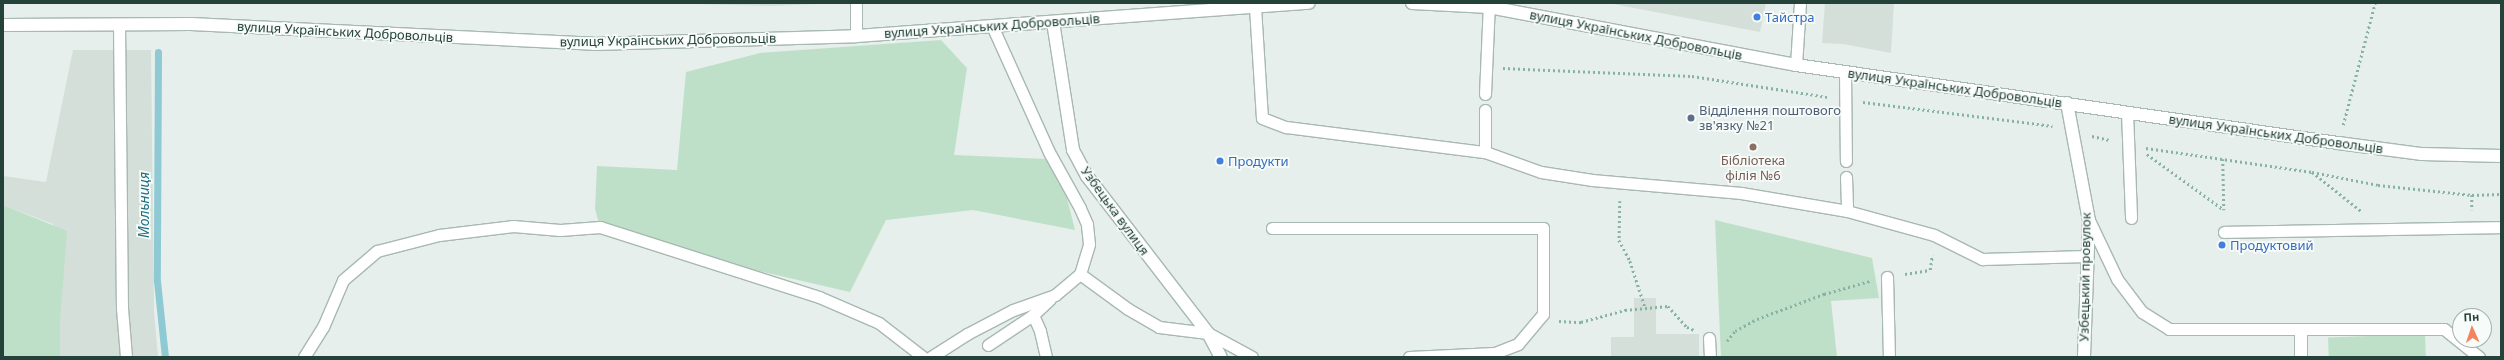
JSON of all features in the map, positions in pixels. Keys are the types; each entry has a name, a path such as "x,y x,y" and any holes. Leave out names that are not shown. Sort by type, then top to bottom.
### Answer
{"street":[{"name":"вулиця Українських Добровольців","path":"3,25 191,24 594,44 856,36 993,28 1053,22 1308,3"},
{"name":"вулиця Українських Добровольців","path":"1412,3 1489,5 1796,65 2338,143 2422,154 2501,156"},
{"name":"Узбецька вулиця","path":"1053,22 1073,150 1087,176 1208,333 1221,357"},
{"name":"Узбецький провулок","path":"2066,103 2089,220 2084,357"},
{"path":"2301,330 2301,357"}],"lane":[{"path":"856,3 856,36"},
{"path":"1796,65 1800,3"},
{"path":"1485,94 1489,5"},
{"path":"1255,7 1262,118 1286,127 1322,133 1485,152 1541,172 1592,180 1741,193 1846,211 1934,234 1982,259 2087,256"},
{"path":"119,24 122,308 126,357"},
{"path":"988,345 1033,315 1054,294 1080,274 1089,244 1087,224 1049,152 993,28"},
{"path":"1846,72 1846,161"},
{"path":"1485,110 1485,152"},
{"path":"2127,112 2133,146 2131,218"},
{"path":"1846,177 1846,211"},
{"path":"2089,220 2117,279 2142,312 2169,329 2444,329 2479,357"},
{"path":"304,357 323,327 343,280 377,251 439,235 513,226 560,230 600,227 819,297 879,323 923,357"},
{"path":"2224,232 2501,227"},
{"path":"1272,228 1543,228 1543,314 1518,344 1494,353 1409,357"},
{"path":"1080,274 1128,309 1159,326 1208,333 1252,357"},
{"path":"1887,277 1889,357"},
{"path":"931,357 967,334 1014,310 1054,294"},
{"path":"1033,315 1040,331 1046,357"},
{"path":"1709,338 1710,357"}],"path":[{"path":"2338,143 2375,3"},
{"path":"1486,68 1692,76 1846,100 2057,126 2133,146 2312,172 2378,185 2472,195 2501,194"},
{"path":"2133,146 2224,210"},
{"path":"2223,159 2224,232"},
{"path":"2312,172 2383,229"},
{"path":"1618,218 1619,240 1630,261 1645,307"},
{"path":"1725,344 1734,331 1757,319 1824,294 1887,277 1930,270"},
{"path":"1543,314 1554,320 1567,323 1645,307 1668,306 1687,327 1709,338"}],"shaded area":[{"path":"654,3 839,3 772,6"},
{"path":"1608,3 1766,3 1760,32"},
{"path":"1825,3 1894,3 1891,53 1843,44 1822,43"},
{"path":"73,50 151,50 154,311 158,357 60,357 53,224 3,205 3,176 46,182"},
{"path":"1634,298 1656,298 1656,334 1699,334 1699,357 1611,357 1611,337 1634,337"}],"green space":[{"path":"941,40 967,68 954,155 1046,159 1066,194 1075,230 973,210 886,220 850,292 681,253 600,227 595,209 597,166 677,170 686,72 760,53"},
{"path":"3,205 67,231 60,321 60,357 3,357"},
{"path":"1715,220 1872,258 1879,298 1831,301 1837,357 1721,357"},
{"path":"2425,334 2426,357 2329,357 2328,337"}],"waterway":[{"name":"Мольниця","path":"158,52 157,281 165,357"}],"place":[{"name":"Тайстра","path":"1757,17"},
{"name":"Відділення поштового зв'язку №21","path":"1691,118"},
{"name":"Бібліотека філія №6","path":"1753,147"},
{"name":"Продукти","path":"1220,161"},
{"name":"Продуктовий","path":"2222,245"}]}
